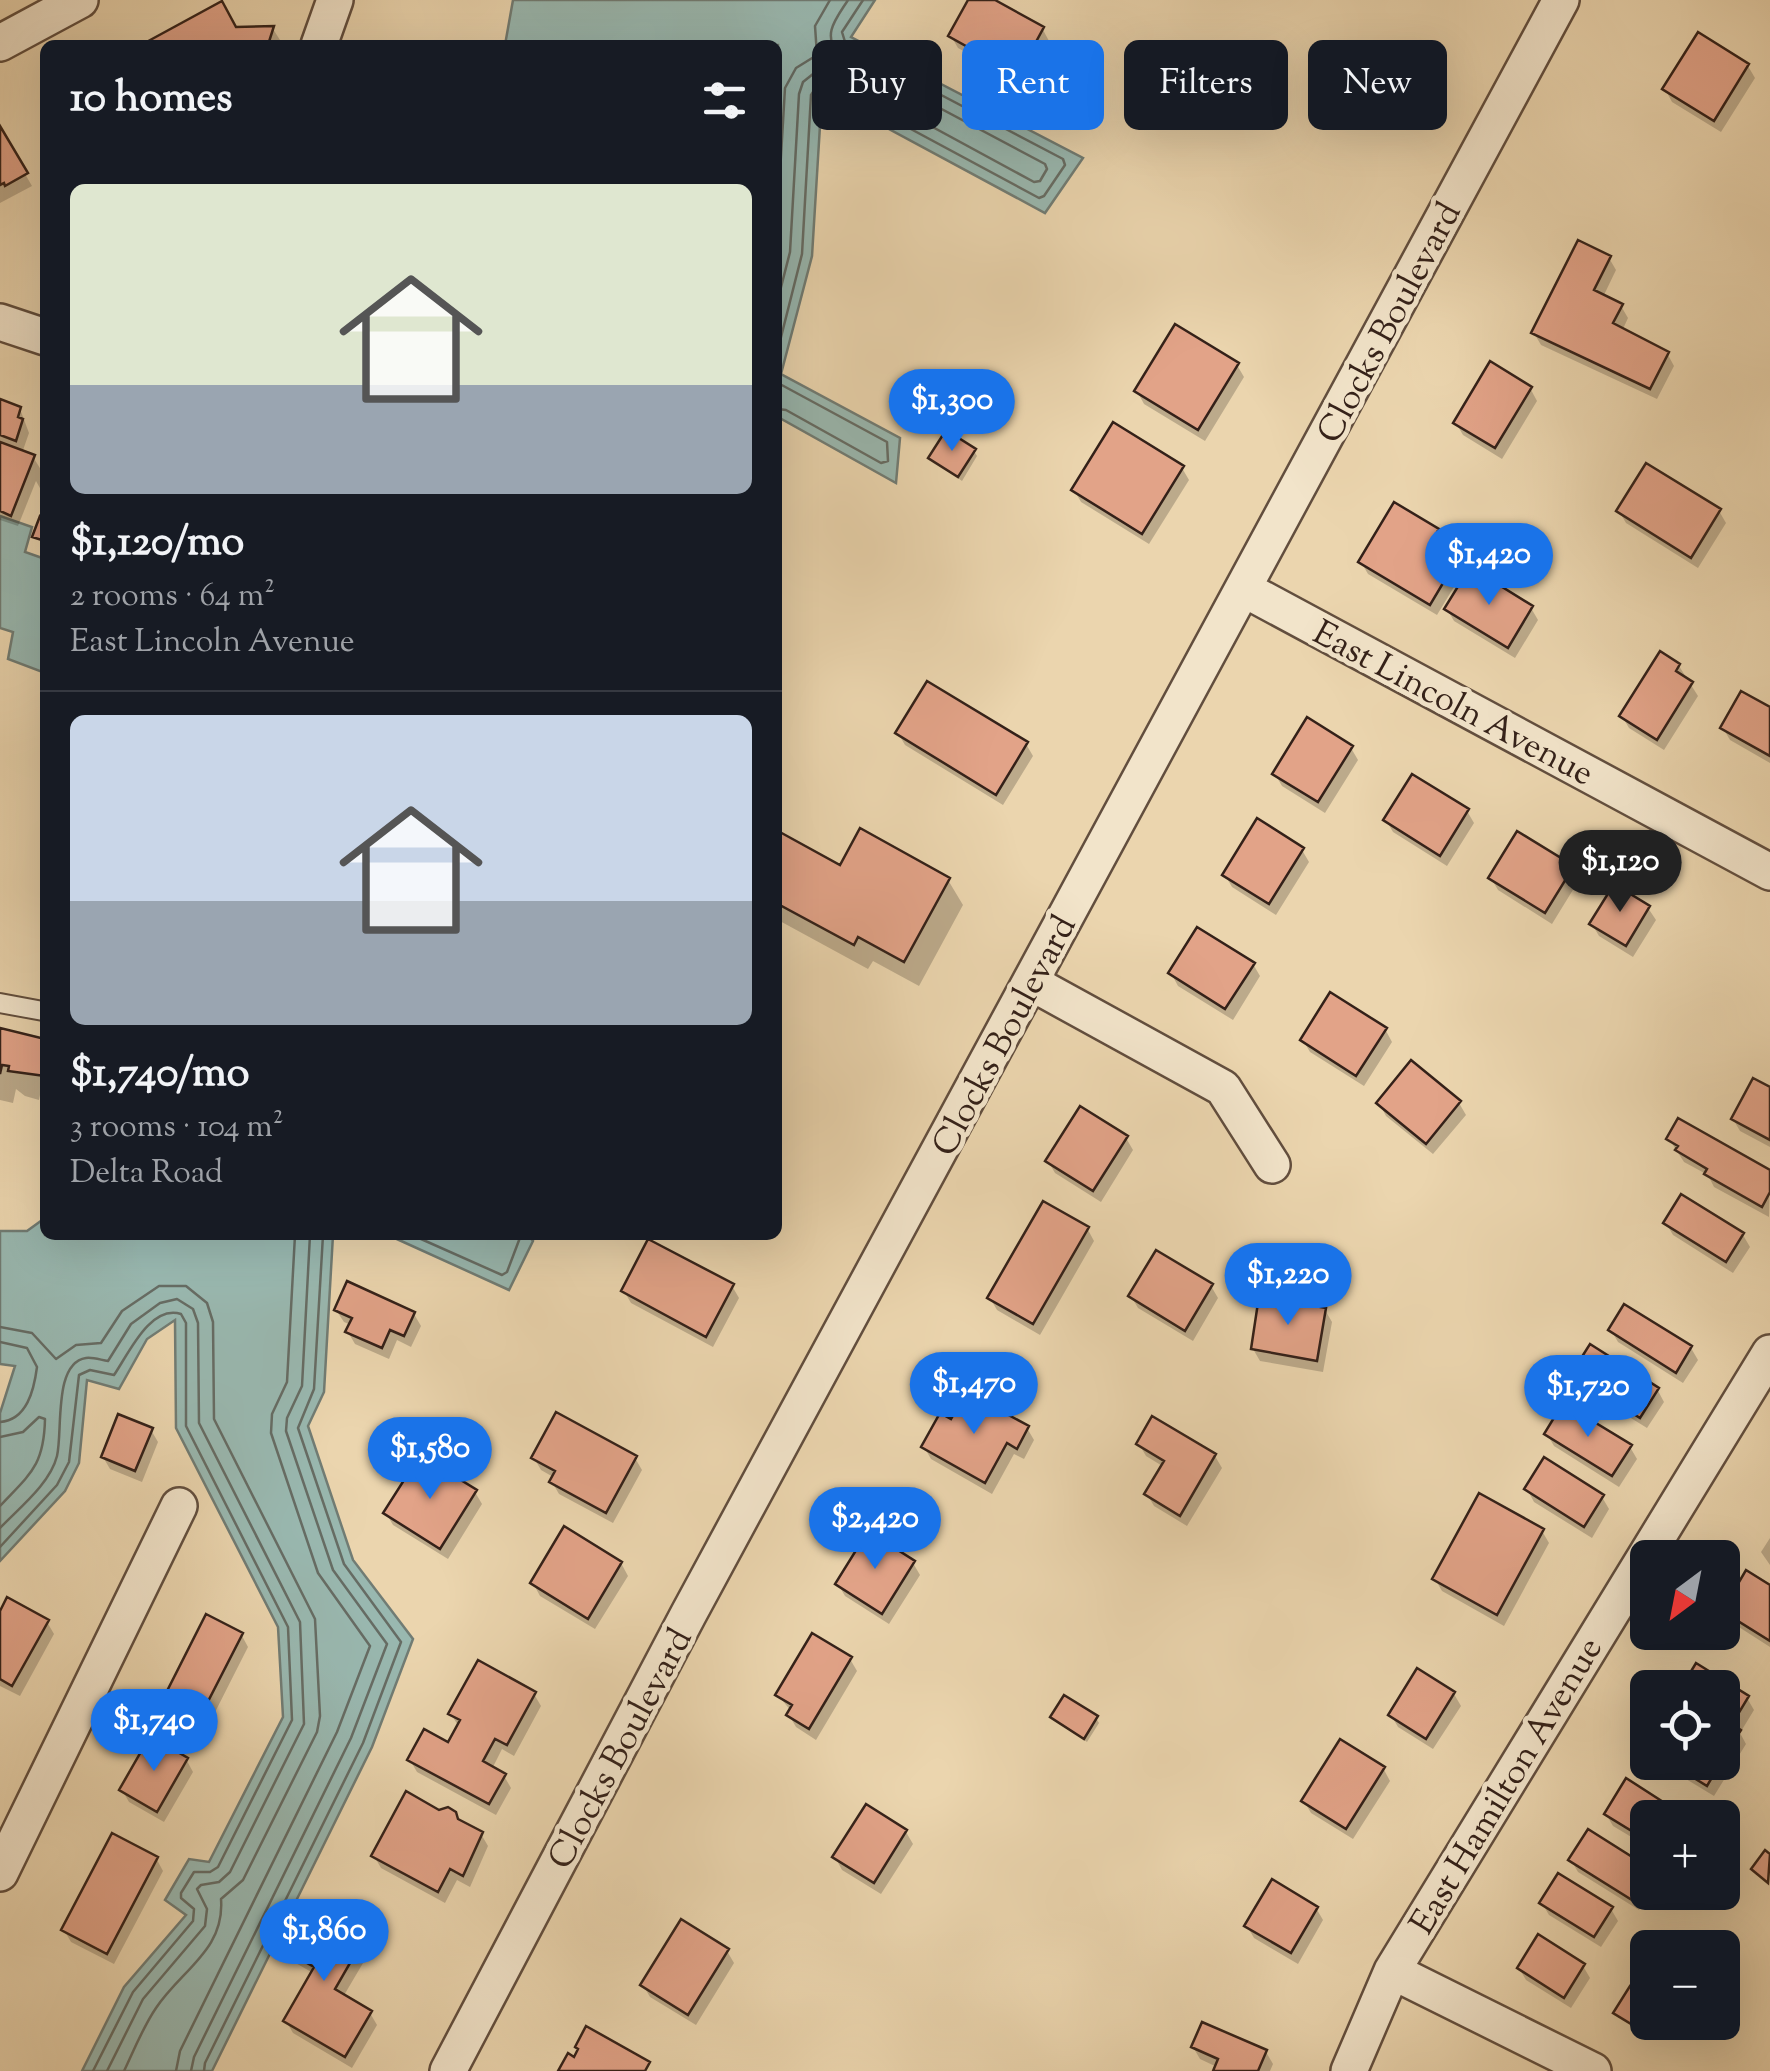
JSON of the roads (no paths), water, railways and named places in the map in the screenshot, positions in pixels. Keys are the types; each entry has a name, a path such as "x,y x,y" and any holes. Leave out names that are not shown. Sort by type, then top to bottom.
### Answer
{"street":[{"path":"0,42 80,0"},
{"path":"321,40 335,0"},
{"name":"Clocks Boulevard","path":"448,2071 688,1616 1560,0"},
{"path":"0,322 40,335"},
{"name":"East Lincoln Avenue","path":"1244,589 1770,872"},
{"path":"1032,983 1223,1088 1272,1165"},
{"name":"East Hamilton Avenue","path":"1349,2071 1392,1971 1770,1353"},
{"path":"0,1873 180,1506"},
{"path":"1392,1971 1594,2071"}],"lane":[{"path":"0,1003 40,1010"}],"water":[{"path":"513,0 875,0 851,37 857,40 812,40 812,130 820,130 812,256 782,370 782,40 506,40"},
{"path":"942,84 962,95 962,130 1029,130 1083,158 1045,213 891,130 942,130"},
{"path":"782,375 900,438 896,483 782,419"},
{"path":"0,516 32,527 25,552 40,557 40,671 8,659 13,632 0,628"},
{"path":"40,1222 40,1240 333,1240 324,1392 308,1426 353,1560 413,1639 372,1747 212,2071 82,2071 124,1987 186,1915 165,1900 189,1859 209,1862 283,1717 278,1627 176,1428 175,1320 147,1339 119,1389 87,1380 79,1463 65,1491 0,1561 0,1413 15,1366 0,1364 0,1231 27,1231"},
{"path":"399,1240 532,1240 509,1290"}]}
